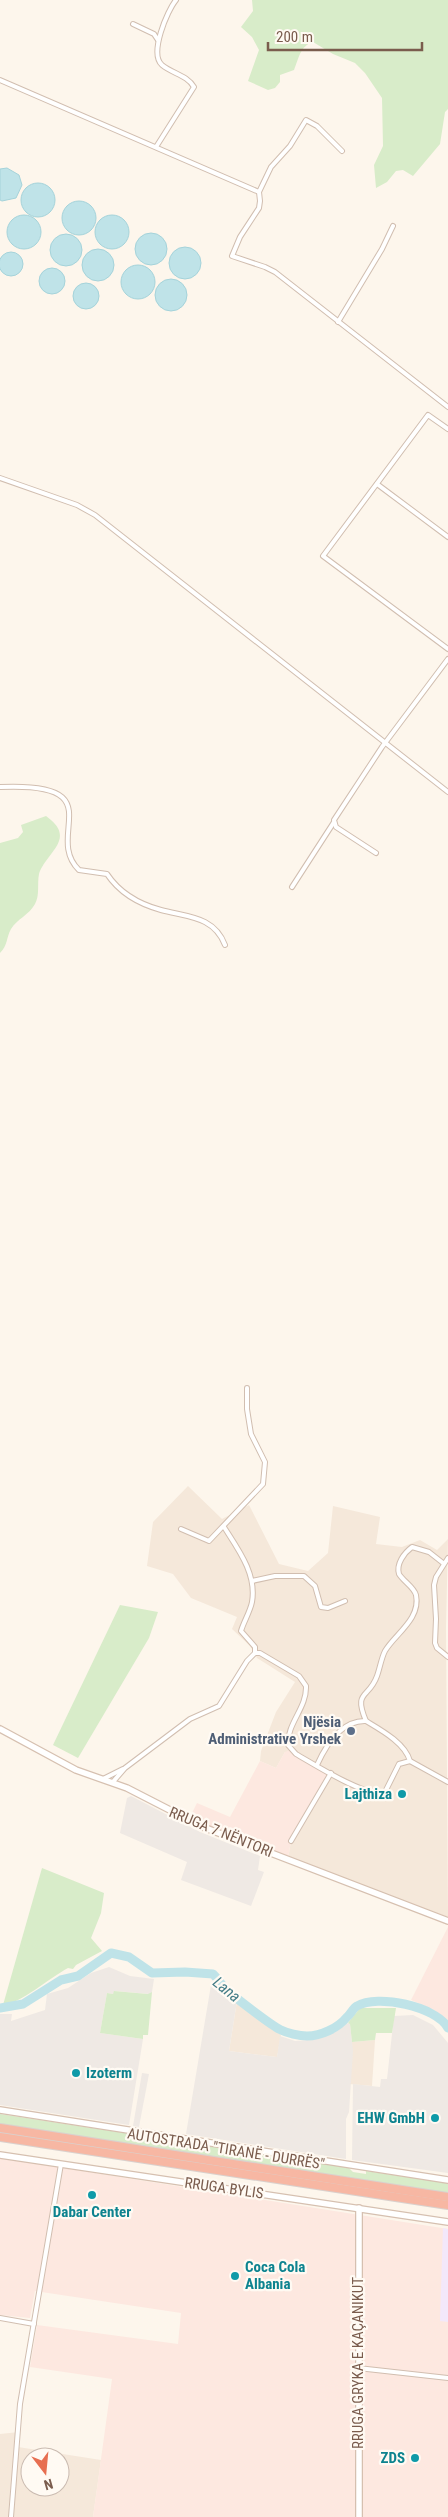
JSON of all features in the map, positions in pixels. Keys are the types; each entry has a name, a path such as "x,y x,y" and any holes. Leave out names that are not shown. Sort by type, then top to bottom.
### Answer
{"highway":[{"name":"AUTOSTRADA \"TIRANË - DURRËS\"","path":"0,2128 448,2197"},
{"name":"AUTOSTRADA \"TIRANË - DURRËS\"","path":"0,2137 448,2205"}],"main road":[{"name":"RRUGA 7 NËNTORI","path":"0,1729 76,1770 112,1783 203,1827 448,1921"},
{"path":"0,2110 448,2180"},
{"name":"RRUGA BYLIS","path":"0,2155 448,2222"},
{"name":"RRUGA GRYKA E KAÇANIKUT","path":"359,2208 359,2517"}],"street":[{"path":"158,40 176,0"},
{"path":"133,24 154,34 158,40 160,62 188,79 194,87 156,147"},
{"path":"0,80 259,192"},
{"path":"342,151 317,126 306,120 290,146 271,167 259,192 259,208 240,237 232,256 275,272 448,408"},
{"path":"338,322 382,249 393,226"},
{"path":"448,429 428,415 324,556 448,649"},
{"path":"0,478 86,509 448,792"},
{"path":"377,484 448,537"},
{"path":"292,887 386,743 448,658"},
{"path":"0,786 39,787 51,790 62,797 70,813 69,852 76,867 107,874 121,892 158,909 209,922 222,936 225,945"},
{"path":"334,822 342,832 376,854"},
{"path":"181,1529 209,1541 224,1527 240,1506 263,1484 265,1462 251,1434 247,1409 247,1388"},
{"path":"103,1780 125,1768 190,1719 220,1706 247,1661 255,1653 255,1647 241,1631 252,1603 252,1581 240,1553 224,1527"},
{"path":"443,1564 429,1552 412,1547 400,1562 399,1574 415,1593 415,1602 409,1623 392,1640 381,1659 377,1678 362,1696 360,1706 366,1720 398,1743 408,1755 410,1761 448,1782"},
{"path":"448,1558 443,1564 434,1585 435,1643 437,1648 448,1657"},
{"path":"252,1581 275,1576 304,1576 315,1586 323,1608 345,1601"},
{"path":"255,1653 268,1658 304,1680 306,1686 305,1697 288,1733 288,1746 296,1754 367,1791 382,1794 399,1764 410,1761"},
{"path":"317,1765 343,1728 353,1722 366,1720"},
{"path":"112,1783 125,1768"},
{"path":"291,1840 331,1773"},
{"path":"11,2517 20,2404 61,2164"},
{"path":"0,2318 34,2324"},
{"path":"358,2368 448,2378"}],"shaded area":[{"path":"188,1486 222,1519 249,1505 279,1564 308,1571 328,1553 333,1506 380,1517 376,1544 402,1547 420,1540 437,1550 448,1539 446,1627 448,1917 288,1859 291,1841 285,1752 276,1768 260,1761 261,1751 276,1712 295,1682 257,1658 250,1646 232,1629 237,1617 191,1598 173,1574 147,1566 153,1522"},
{"path":"290,1750 331,1773 291,1840 288,1859 188,1821 197,1803 230,1817 260,1761 276,1768 285,1752"},
{"path":"131,1796 200,1832 260,1856 258,1870 264,1872 251,1906 181,1880 187,1862 120,1833 127,1798"},
{"path":"448,1927 448,2021 434,2010 411,2000"},
{"path":"109,1967 130,1976 154,1979 152,1992 149,1994 115,1991 113,1994 107,1993 100,2033 143,2039 129,2125 0,2105 0,2014 12,2014 11,2021 45,2010 47,1994 68,1988 91,1973"},
{"path":"211,1985 237,2001 229,2051 277,2057 280,2036 295,2041 308,2040 331,2034 348,2023 350,2024 353,2051 349,2112 346,2119 346,2159 186,2134"},
{"path":"237,2001 281,2035 277,2057 229,2051"},
{"path":"413,2015 433,2025 448,2043 448,2173 352,2160 353,2084 380,2087 381,2079 387,2079 394,2016"},
{"path":"375,2040 372,2086 349,2084 352,2042"},
{"path":"142,2073 149,2074 139,2127 133,2126"},
{"path":"0,2158 448,2229 448,2517 93,2517 112,2379 30,2367 37,2325 178,2344 181,2313 35,2291 30,2318 0,2315"},
{"path":"443,2228 448,2229 448,2322 440,2321"},
{"path":"19,2432 20,2497 70,2497 70,2455 101,2460 93,2517 0,2517 0,2434"}],"green space":[{"path":"252,0 448,0 448,109 445,112 440,144 413,176 403,170 396,171 387,182 376,188 374,165 383,146 382,98 365,73 355,63 333,54 313,42 305,46 294,70 280,75 280,82 275,88 268,90 248,81 259,50 252,37 241,27 253,11"},
{"path":"46,816 55,824 60,839 39,874 35,904 11,929 0,953 0,843 18,838 23,832 21,825"},
{"path":"120,1605 158,1612 149,1638 78,1758 53,1745"},
{"path":"42,1868 104,1893 101,1913 91,1938 102,1951 76,1965 73,1969 68,1968 61,1972 18,2000 3,2005"},
{"path":"114,1991 148,1994 152,1992 148,2035 143,2035 143,2039 100,2033 107,1993 113,1994"},
{"path":"360,2008 396,2008 392,2033 376,2033 375,2040 352,2042 350,2024 348,2023"},
{"path":"0,2114 348,2167 353,2172 366,2174 366,2171 448,2183 448,2194 0,2125"}],"water":[{"path":"7,168 19,175 22,185 16,198 2,201 0,200 0,169"},
{"path":"38,183 50,188 55,200 50,212 38,217 26,212 21,200 26,188"},
{"path":"79,201 91,206 96,218 91,230 79,235 67,230 62,218 67,206"},
{"path":"24,215 36,220 41,232 36,244 24,249 12,244 7,232 12,220"},
{"path":"112,215 124,220 129,232 124,244 112,249 100,244 95,232 100,220"},
{"path":"151,233 157,234 162,238 166,243 166,255 162,260 157,264 151,265 145,264 140,260 136,255 135,249 136,243 140,238 145,234"},
{"path":"66,234 72,235 77,239 81,244 81,256 77,261 72,265 66,266 60,265 55,261 51,256 50,250 51,244 55,239 60,235"},
{"path":"185,247 197,251 201,263 197,275 185,279 173,275 169,263 173,251"},
{"path":"98,249 110,253 114,265 110,277 98,281 86,277 82,265 86,253"},
{"path":"11,252 20,255 23,264 20,273 11,276 2,273 -1,264 2,255"},
{"path":"138,265 150,270 155,282 150,294 138,299 126,294 121,282 126,270"},
{"path":"52,268 61,272 65,281 61,290 52,294 43,290 39,281 43,272"},
{"path":"171,279 183,283 187,295 183,307 171,311 159,307 155,295 159,283"},
{"path":"86,283 95,287 99,296 95,305 86,309 77,305 73,296 77,287"}],"waterway":[{"name":"Lana","path":"0,2008 23,2004 61,1980 78,1976 111,1953 129,1957 152,1973 185,1972 213,1974 226,1989 253,2011 276,2027 293,2034 312,2036 323,2033 339,2025 357,2006 378,2001 406,2004 419,2008 441,2020 448,2028"}],"place":[{"name":"Njësia Administrative Yrshek","path":"351,1731"},
{"name":"Lajthiza","path":"402,1794"},
{"name":"Izoterm","path":"76,2073"},
{"name":"EHW GmbH","path":"435,2118"},
{"name":"Dabar Center","path":"92,2195"},
{"name":"Coca Cola Albania","path":"235,2276"},
{"name":"ZDS","path":"415,2458"}]}
